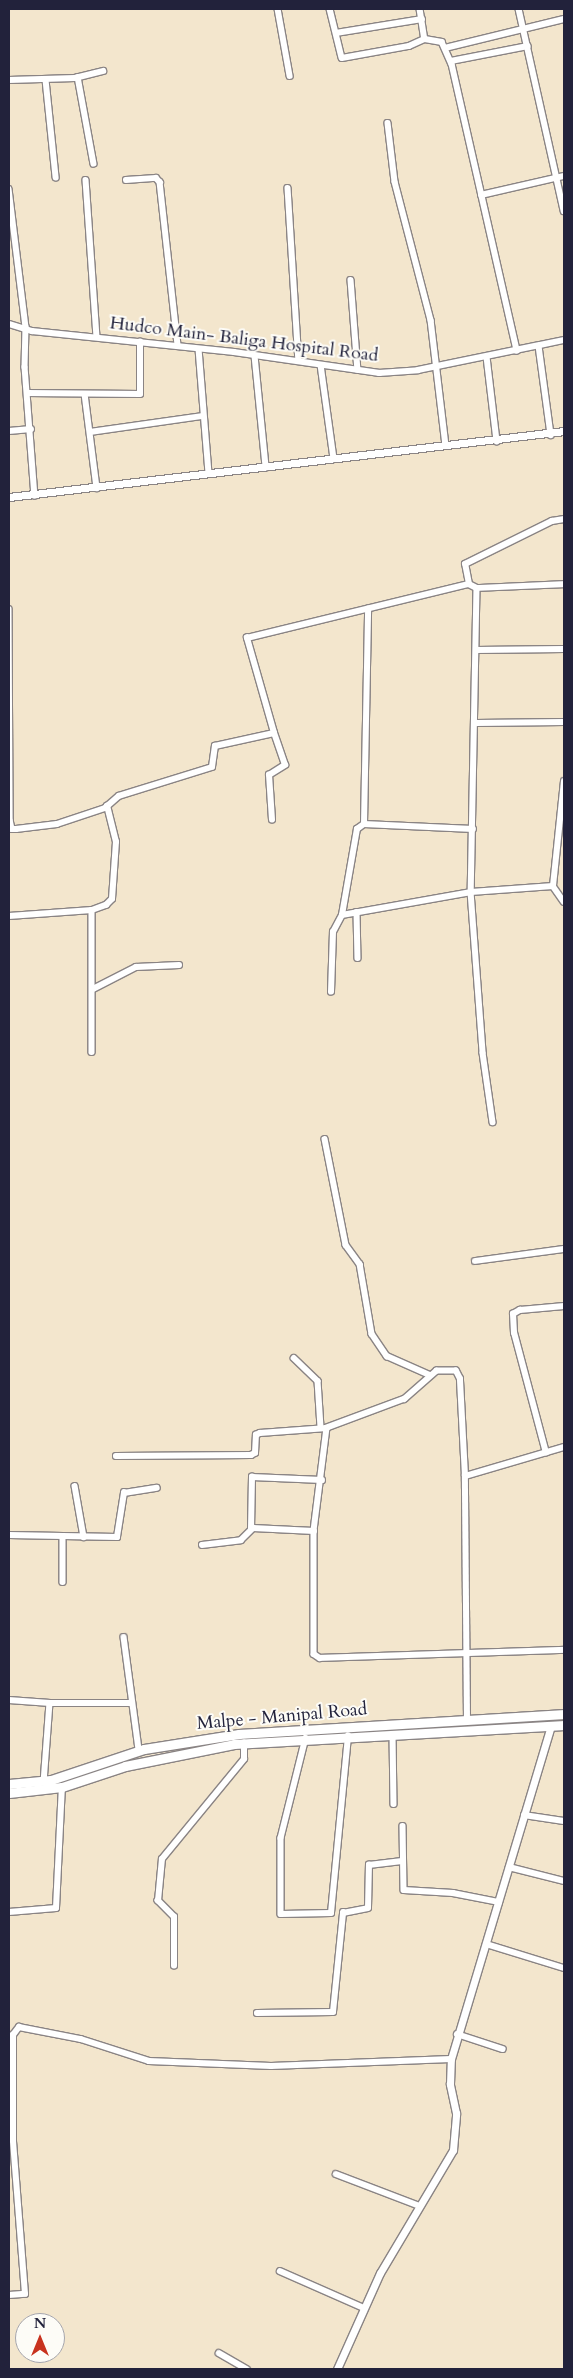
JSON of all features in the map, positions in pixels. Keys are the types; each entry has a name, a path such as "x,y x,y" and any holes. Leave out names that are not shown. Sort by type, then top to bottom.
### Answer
{"highway":[{"name":"Malpe - Manipal Road","path":"9,1793 45,1786 138,1750 239,1734 564,1714"},
{"name":"Malpe - Manipal Road","path":"9,1784 62,1787 139,1762 244,1743 306,1738 564,1725"}],"street":[{"path":"278,9 290,76"},
{"path":"330,9 342,58 409,46 425,39 442,42 451,61 517,351"},
{"path":"420,9 425,39"},
{"path":"519,9 564,211"},
{"path":"336,33 422,19"},
{"path":"445,48 564,19"},
{"path":"451,61 528,46"},
{"path":"9,80 46,80 78,77 103,71"},
{"path":"78,77 94,164"},
{"path":"46,80 56,177"},
{"path":"388,123 395,182 431,320 446,445"},
{"path":"481,195 564,176"},
{"path":"126,180 156,178 160,182 178,346"},
{"path":"86,180 97,337"},
{"path":"288,188 299,361"},
{"path":"9,190 26,327 28,393 35,496"},
{"path":"351,280 358,370"},
{"name":"Hudco Main- Baliga Hospital Road","path":"9,324 379,373 487,357 564,340"},
{"path":"28,393 140,394 140,342"},
{"path":"539,346 551,434"},
{"path":"199,349 209,474"},
{"path":"256,356 266,467"},
{"path":"487,357 497,441"},
{"path":"321,365 334,458"},
{"path":"85,394 97,488"},
{"path":"90,432 203,416"},
{"path":"9,431 31,429"},
{"path":"9,497 35,496 334,458 564,432"},
{"path":"469,584 465,564 552,521 564,519"},
{"path":"272,820 269,774 285,765 247,638 469,584 477,588 564,584"},
{"path":"477,588 476,723 471,892 481,1033 493,1122"},
{"path":"9,609 10,829 57,824 107,806 119,796 212,768 215,746 274,733"},
{"path":"364,824 368,609"},
{"path":"476,650 564,649"},
{"path":"476,723 564,722"},
{"path":"564,782 561,838 552,886 564,902"},
{"path":"9,916 92,910 106,905 112,899 116,842 107,806"},
{"path":"331,992 333,932 342,915 356,828 364,824 473,829"},
{"path":"342,915 471,892 552,886"},
{"path":"92,910 92,1052"},
{"path":"357,912 358,958"},
{"path":"93,989 136,966 179,965"},
{"path":"325,1139 346,1245 360,1264 372,1334 387,1356 430,1375"},
{"path":"475,1262 564,1250"},
{"path":"546,1453 514,1333 513,1314 520,1310 564,1306"},
{"path":"294,1358 318,1381 324,1428 322,1480 314,1531 316,1657 464,1655 564,1650"},
{"path":"116,1456 251,1455 255,1453 256,1435 260,1433 324,1428 405,1399 423,1387 430,1375 442,1370 456,1371 458,1375 465,1476 464,1655 467,1721"},
{"path":"465,1476 564,1447"},
{"path":"202,1545 241,1540 251,1529 252,1477 322,1480"},
{"path":"75,1486 84,1537"},
{"path":"9,1535 62,1538 119,1536 124,1493 157,1488"},
{"path":"251,1529 314,1531"},
{"path":"62,1538 63,1582"},
{"path":"124,1637 138,1750"},
{"path":"9,1700 50,1703 131,1703"},
{"path":"45,1786 50,1703"},
{"path":"337,2369 380,2273 454,2150 456,2113 450,2084 451,2060 457,2034 499,1902 551,1726"},
{"path":"393,1734 394,1804"},
{"path":"331,1913 348,1736"},
{"path":"306,1738 281,1838 281,1914 343,1913 368,1908 369,1865 402,1861"},
{"path":"174,1966 174,1917 158,1901 162,1858 244,1759 244,1743"},
{"path":"9,1912 56,1908 62,1787"},
{"path":"524,1815 564,1822"},
{"path":"403,1826 402,1861 404,1890 453,1893 499,1902"},
{"path":"509,1867 564,1881"},
{"path":"257,2013 333,2012 343,1913"},
{"path":"486,1944 564,1968"},
{"path":"9,2295 25,2294 12,2141 11,2031 23,2026 87,2040 144,2060 168,2062 271,2066 451,2060"},
{"path":"457,2034 503,2048"},
{"path":"336,2174 420,2206"},
{"path":"280,2270 364,2308"},
{"path":"219,2353 247,2369"}]}
